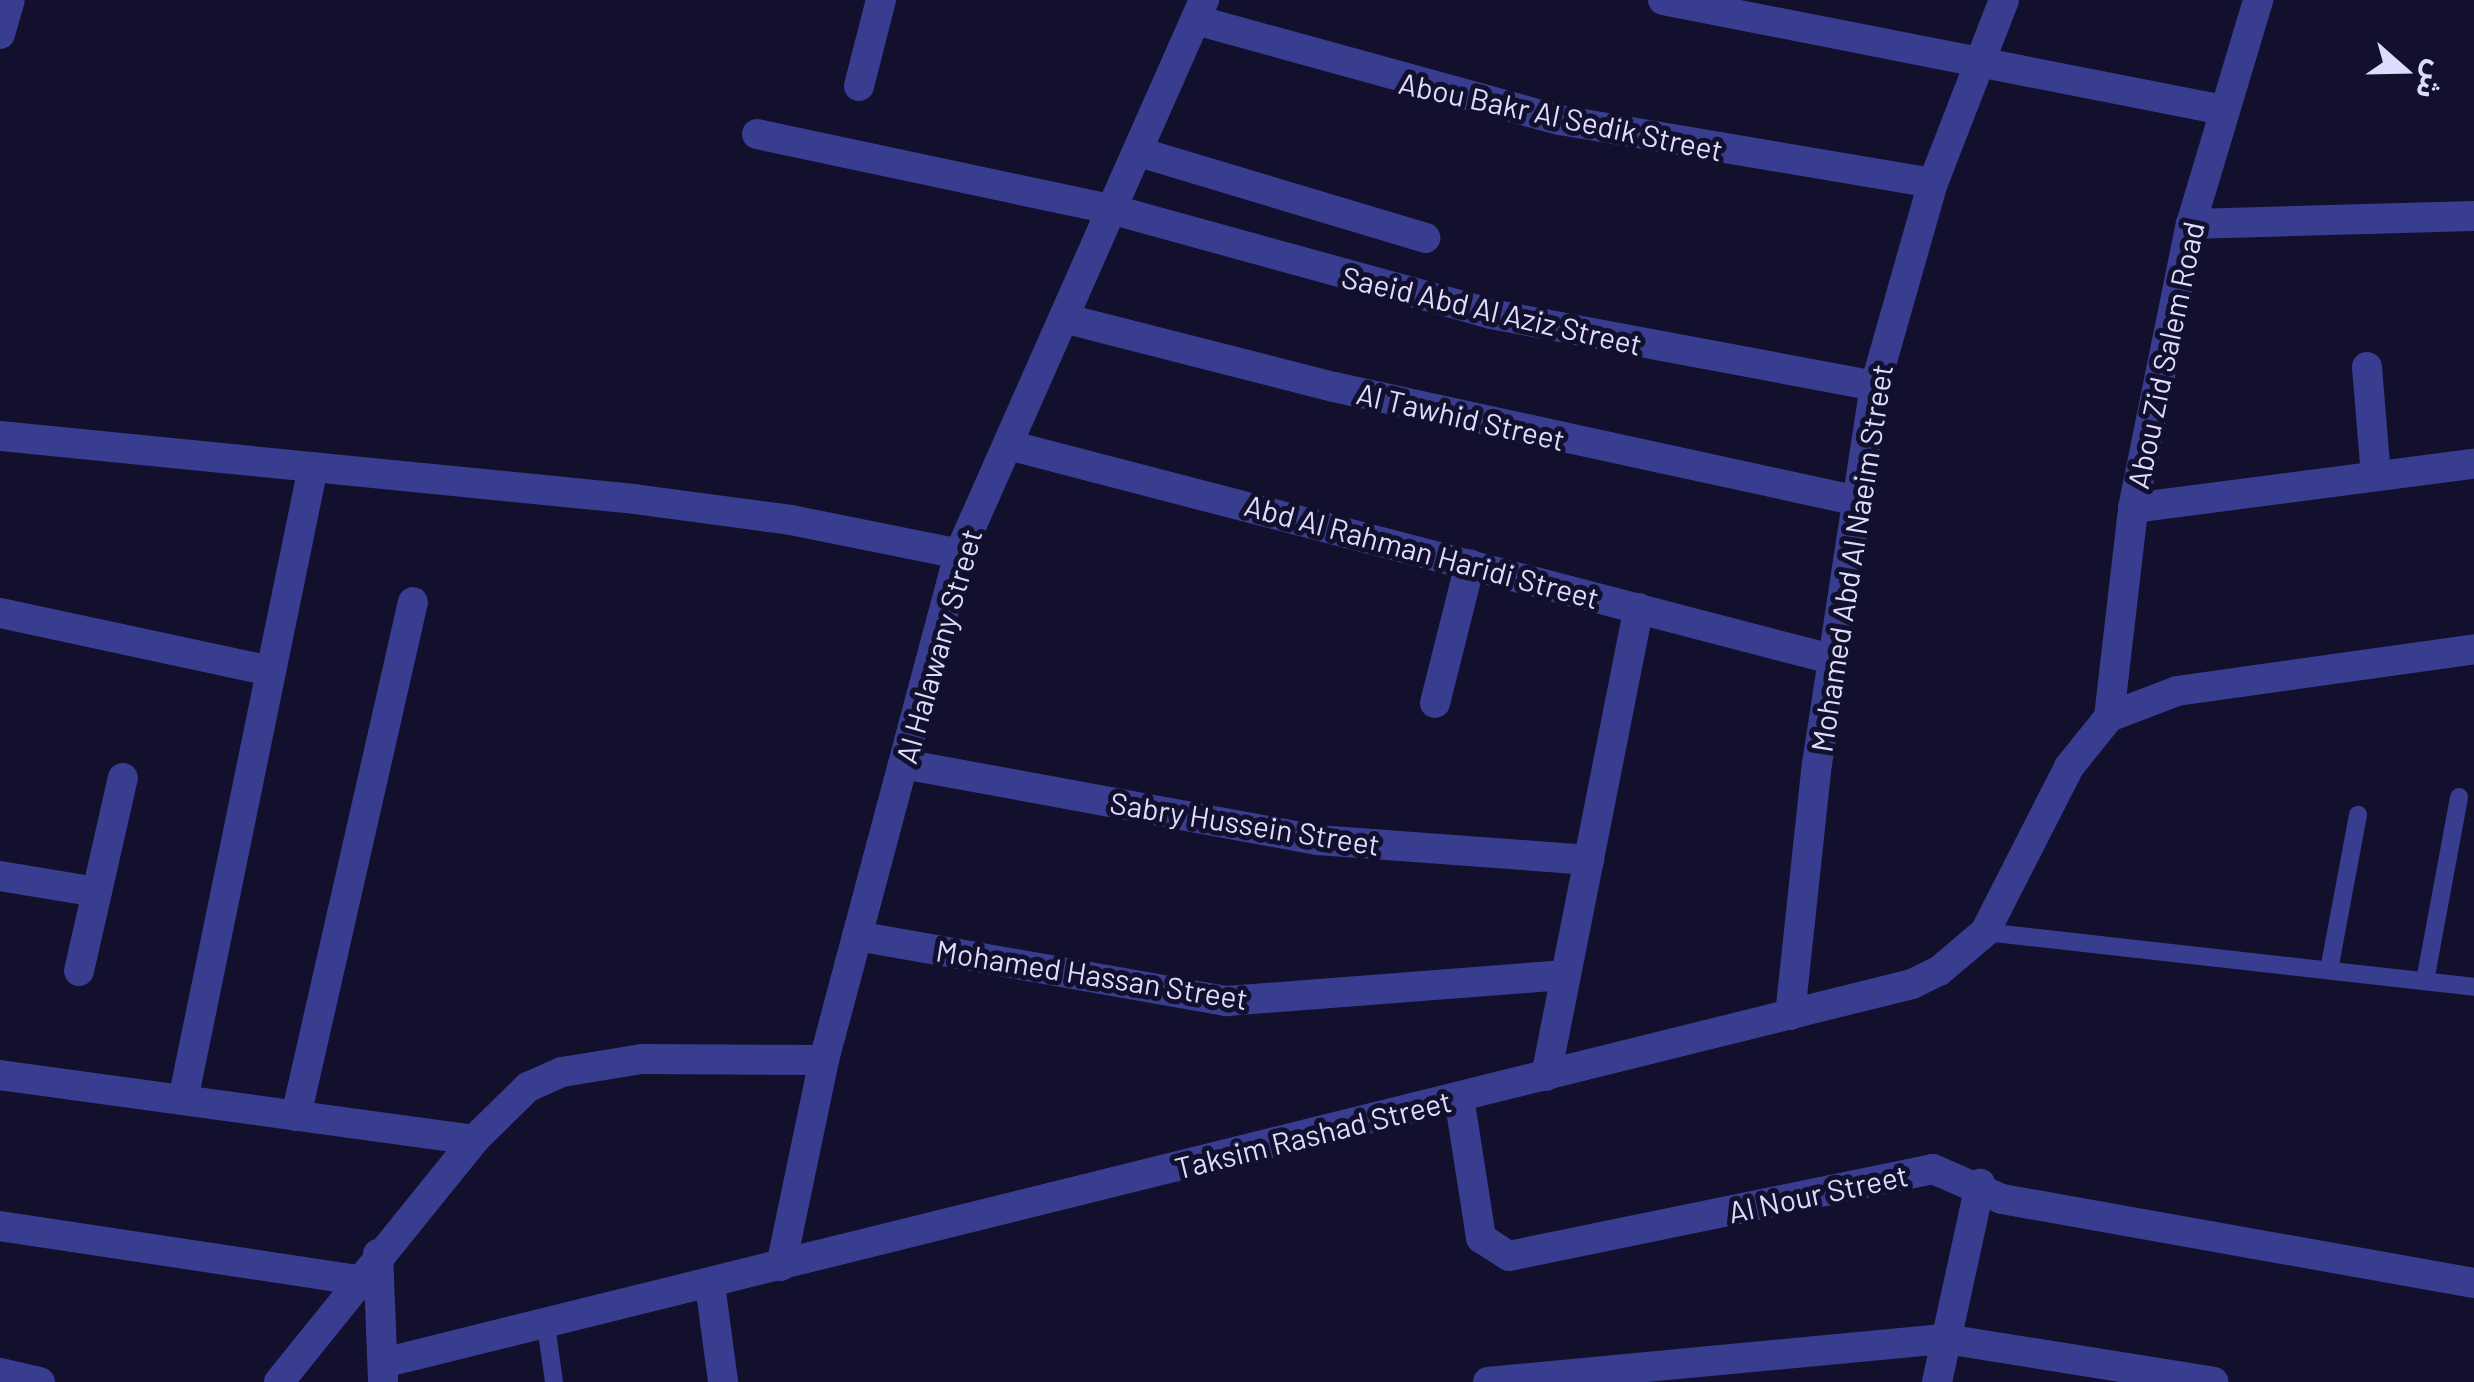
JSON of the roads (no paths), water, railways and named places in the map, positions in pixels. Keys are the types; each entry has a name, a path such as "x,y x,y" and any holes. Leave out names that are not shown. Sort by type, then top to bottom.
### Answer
{"street":[{"path":"0,34 10,0"},
{"path":"859,86 881,0"},
{"path":"1663,0 2222,110"},
{"name":"Mohamed Abd Al Naeim Street","path":"1790,1016 1799,900 1875,386 1933,183 2004,0"},
{"name":"Abou Zid Salem Road","path":"2109,717 2133,508 2190,224 2258,0"},
{"name":"Al Halawany Street","path":"781,1266 824,1060 959,554 1067,318 1200,10"},
{"name":"Abou Bakr Al Sedik Street","path":"1200,10 1560,120 1933,183"},
{"name":"Saeid Abd Al Aziz Street","path":"757,134 1114,210 1491,314 1875,386"},
{"path":"1139,152 1425,238"},
{"path":"2190,224 2474,216"},
{"name":"Al Tawhid Street","path":"1067,318 1353,392 1858,501"},
{"path":"2367,368 2376,476"},
{"path":"0,436 772,517 959,554"},
{"name":"Abd Al Rahman Haridi Street","path":"1008,445 1835,660"},
{"path":"2133,508 2474,464"},
{"path":"183,1100 312,467"},
{"path":"1436,703 1470,564"},
{"path":"296,1116 414,602"},
{"path":"1546,1076 1639,608"},
{"path":"0,613 271,671"},
{"path":"2109,717 2177,691 2474,649"},
{"name":"Taksim Rashad Street","path":"383,1373 546,1325 1912,984 1940,971 1985,932 2069,767 2109,717"},
{"name":"Sabry Hussein Street","path":"903,764 1318,840 1588,860"},
{"path":"79,971 123,778"},
{"path":"0,876 97,892"},
{"name":"Mohamed Hassan Street","path":"857,936 1228,1001 1566,974"},
{"path":"279,1382 378,1254 474,1140 528,1087 597,1064 824,1060"},
{"path":"0,1075 474,1140"},
{"name":"Al Nour Street","path":"1459,1098 1481,1238 1508,1256 1934,1169 1980,1184 2002,1200 2474,1283"},
{"path":"1936,1382 1980,1184"},
{"path":"0,1226 358,1280"},
{"path":"378,1254 383,1373"},
{"path":"710,1284 722,1382"},
{"path":"1488,1382 1946,1339 2214,1382"},
{"path":"0,1373 40,1382"}],"lane":[{"path":"2425,981 2459,797"},
{"path":"2328,970 2358,815"},
{"path":"1985,932 2474,987"},
{"path":"546,1325 554,1382"}]}
